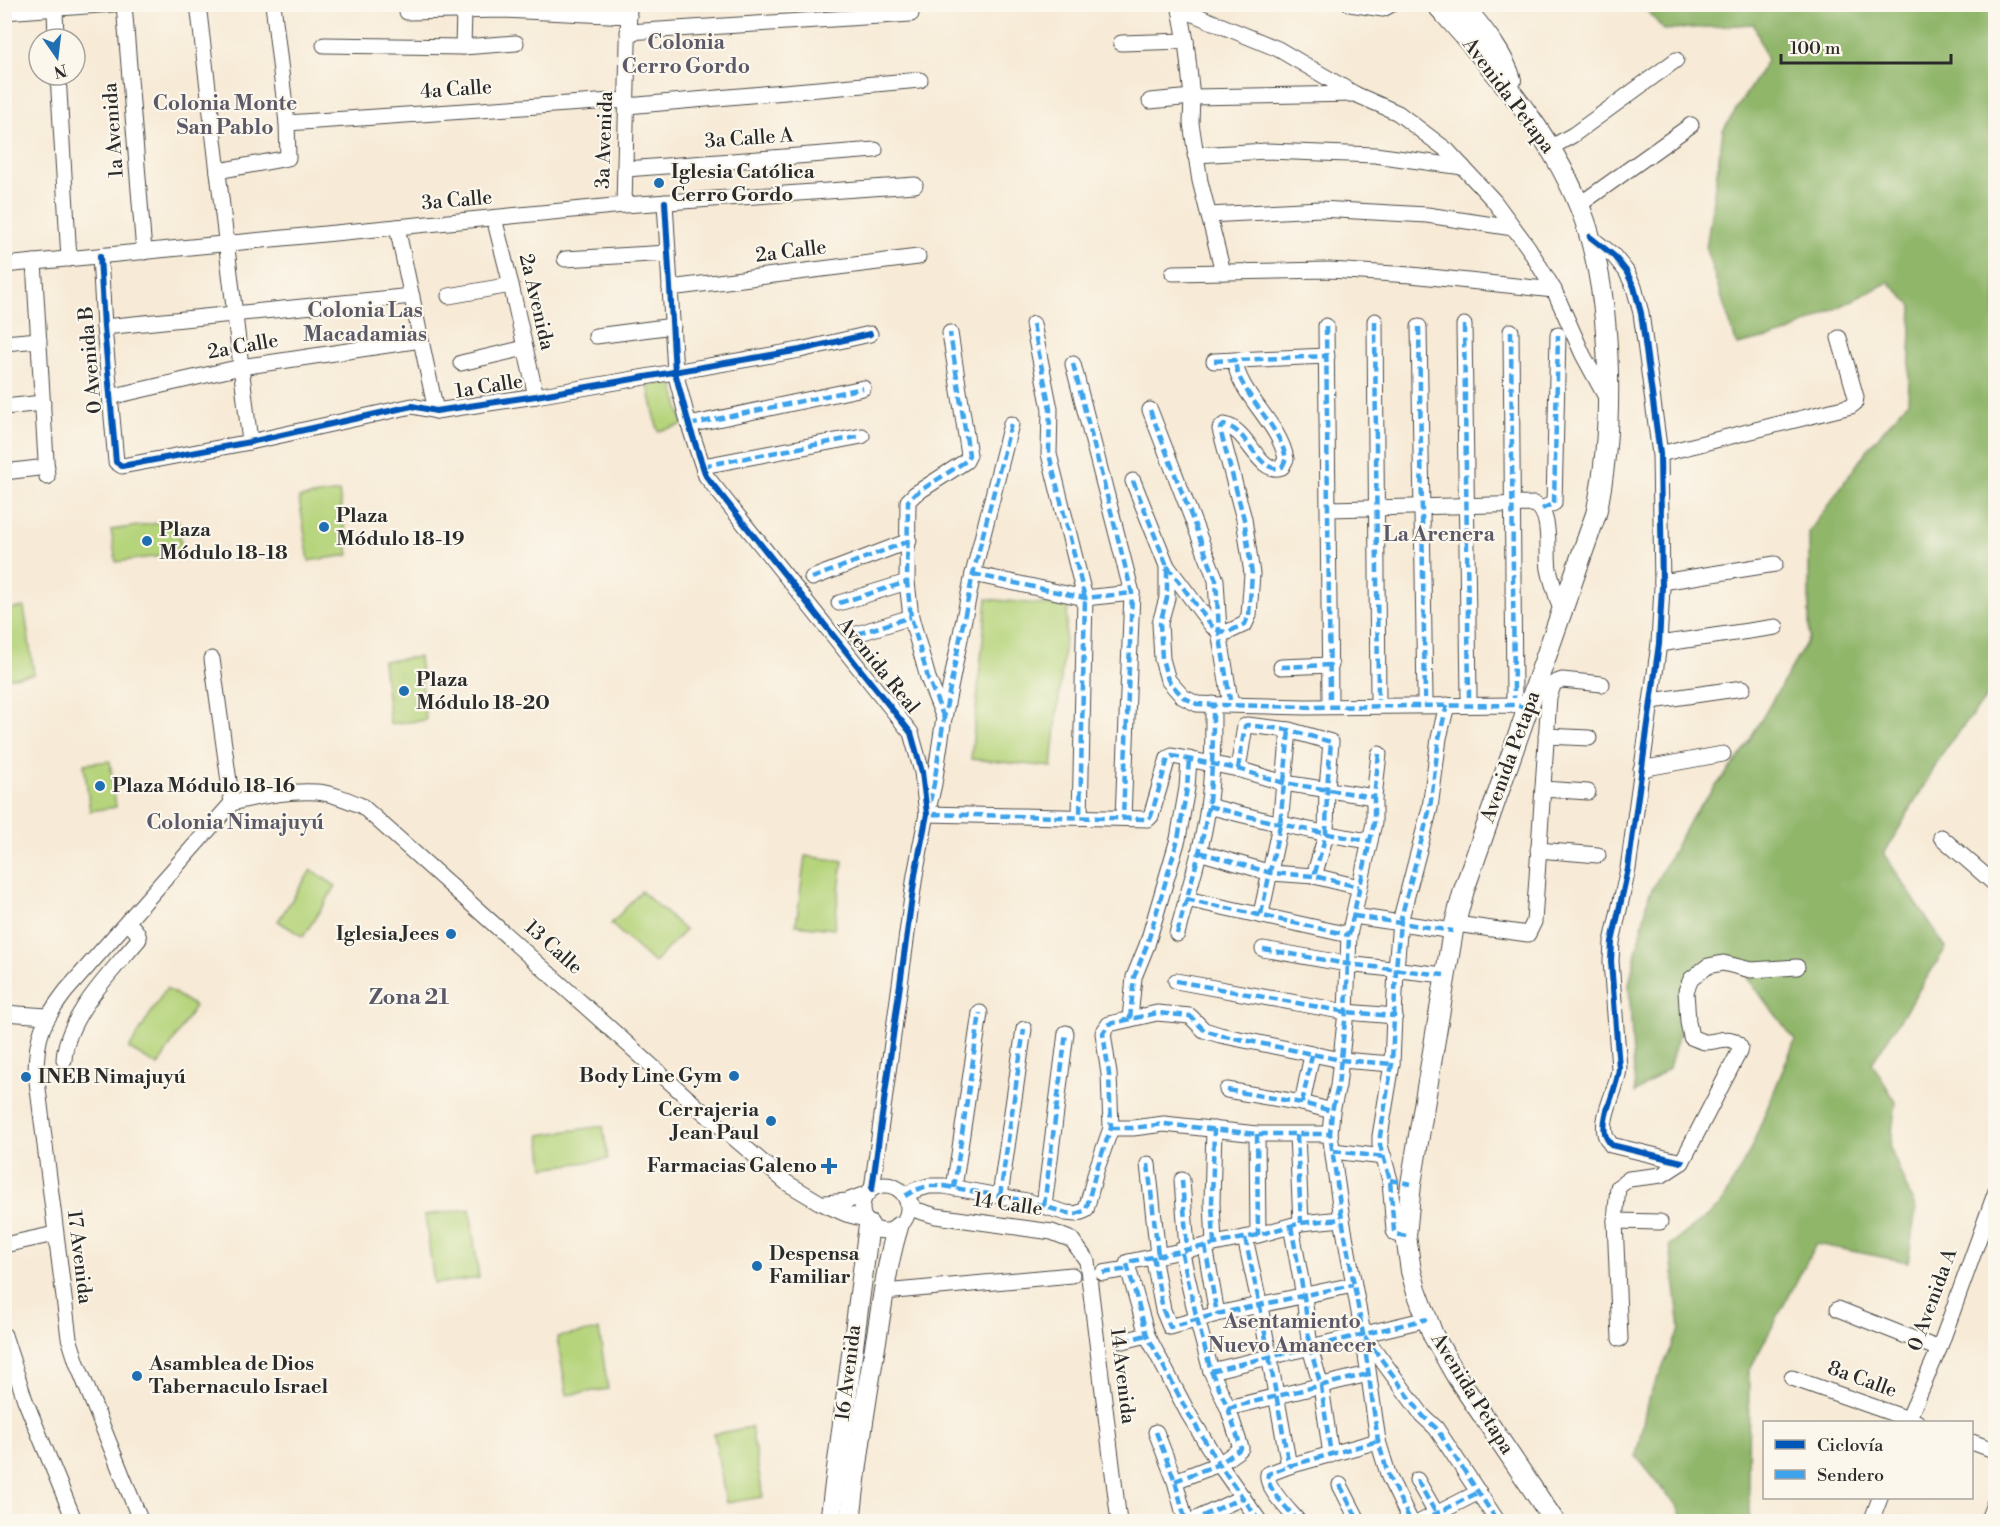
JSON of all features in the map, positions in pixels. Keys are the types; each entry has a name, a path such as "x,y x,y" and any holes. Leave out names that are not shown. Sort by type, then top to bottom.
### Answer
{"main road":[{"name":"Avenida Petapa","path":"1436,4 1493,69 1550,148 1579,205 1590,237 1606,314 1608,401 1605,462 1599,503 1464,890 1454,927 1444,975 1406,1236 1411,1271 1433,1335 1457,1377 1555,1521"},
{"path":"1465,9 1502,59 1511,76 1515,99"},
{"name":"16 Avenida","path":"830,1521 867,1222"},
{"name":"16 Avenida","path":"850,1521 856,1468 891,1250 901,1225"}],"street":[{"path":"4,12 114,4"},
{"path":"198,4 250,442"},
{"path":"218,171 286,160 289,156 273,4"},
{"path":"1350,4 1383,9 1392,4"},
{"name":"1a Avenida","path":"125,5 144,252"},
{"path":"407,12 464,12 503,7 629,10"},
{"path":"1180,7 1192,97 1191,123 1195,155 1223,272"},
{"path":"1180,7 1278,49 1355,94 1398,112 1448,151 1494,201 1527,247 1554,290 1583,355 1608,401"},
{"path":"54,9 55,27"},
{"name":"3a Avenida","path":"624,205 629,10"},
{"path":"463,47 464,12"},
{"path":"628,32 911,14"},
{"path":"1121,43 1186,41"},
{"path":"324,45 463,47 516,43"},
{"path":"1550,148 1573,135 1676,60"},
{"name":"4a Calle","path":"287,123 627,103 920,80"},
{"path":"59,87 69,259"},
{"path":"1150,101 1192,97 1355,94"},
{"path":"1579,205 1691,125"},
{"name":"3a Calle A","path":"626,169 874,150"},
{"path":"1195,155 1267,151 1375,155 1463,167"},
{"name":"3a Calle","path":"4,265 624,205 915,185"},
{"name":"Avenida Real","path":"665,202 675,372 706,476 910,733 922,772 927,814 915,875 870,1191"},
{"path":"1209,215 1320,209 1427,215 1513,228"},
{"name":"2a Avenida","path":"494,218 536,396"},
{"path":"397,227 436,411"},
{"path":"1590,237 1613,255 1626,271 1634,287 1641,313 1660,454 1662,582 1659,644 1628,868 1612,942 1611,961 1619,1068 1618,1080 1605,1121 1605,1134 1611,1145 1682,1162"},
{"path":"565,259 668,253"},
{"name":"0 Avenida B","path":"100,256 116,462"},
{"name":"2a Calle","path":"670,288 918,257"},
{"path":"4,472 47,472 34,262"},
{"path":"1173,273 1329,270 1411,274 1554,290"},
{"path":"449,296 511,285"},
{"path":"104,327 412,296"},
{"path":"1375,321 1378,700"},
{"path":"1033,324 1050,409 1048,454 1085,598 1080,817"},
{"path":"1464,325 1469,697"},
{"path":"596,336 673,326"},
{"path":"1326,326 1330,699"},
{"path":"1419,327 1425,698"},
{"path":"1354,916 1528,934 1534,922 1546,736 1531,700 1514,504 1512,331"},
{"path":"944,718 928,678 911,617 907,582 909,498 966,461 969,455 950,333"},
{"name":"1a Calle","path":"116,462 122,466 250,442 412,406 436,411 536,396 800,350 870,334"},
{"path":"1542,510 1554,503 1558,335"},
{"path":"1660,454 1851,406 1855,403 1856,397 1839,338"},
{"name":"2a Calle","path":"110,397 241,368 421,339"},
{"path":"4,343 39,340"},
{"path":"461,363 525,348"},
{"path":"1214,361 1327,356"},
{"path":"1133,481 1167,566 1212,626 1219,631 1228,632 1245,624 1249,615 1252,574 1244,519 1220,429 1228,425 1240,433 1267,467 1276,469 1282,467 1286,459 1272,427 1241,380 1234,360"},
{"path":"1074,364 1132,593 1123,818"},
{"path":"689,425 863,388"},
{"path":"4,407 43,404"},
{"path":"1150,410 1216,580 1219,631 1230,700"},
{"path":"1011,424 973,574 927,814 1149,818 1168,758 1172,756 1238,769 1284,783 1374,797"},
{"path":"703,466 862,436"},
{"path":"1329,509 1534,504 1542,510 1546,526 1549,568 1562,614"},
{"path":"812,578 909,541"},
{"path":"1662,582 1775,564"},
{"path":"1167,566 1167,598 1160,623 1162,659 1168,680 1183,697 1197,704 1306,707 1515,705 1531,700 1558,681 1586,681 1602,684"},
{"path":"973,574 1085,598 1132,593"},
{"path":"838,603 907,582"},
{"path":"857,634 911,617"},
{"path":"1659,644 1776,627"},
{"path":"212,659 232,803"},
{"path":"1281,667 1331,665"},
{"path":"1652,701 1743,688"},
{"path":"1177,934 1209,806 1213,705"},
{"path":"1406,1236 1394,1232 1390,1180 1380,1145 1380,1136 1392,1064 1400,922 1430,808 1439,738 1447,705"},
{"path":"1238,769 1245,726 1248,725 1289,730 1331,743 1326,835 1314,876"},
{"path":"1261,914 1280,825 1289,730"},
{"path":"1546,736 1589,738"},
{"path":"1379,754 1374,797 1374,823 1349,935 1346,1012 1330,1134 1378,1441 1389,1477 1411,1521"},
{"path":"1641,769 1723,754"},
{"path":"1130,1019 1134,977 1147,945 1178,839 1187,788 1189,759"},
{"path":"1543,789 1588,792"},
{"name":"13 Calle","path":"232,803 267,796 319,792 362,806 701,1110 787,1183 819,1202 867,1222"},
{"name":"17 Avenida","path":"141,1521 69,1338 36,1073 36,1055 47,1016 66,991 232,803"},
{"path":"1209,806 1280,825 1370,841"},
{"path":"1941,837 1995,885"},
{"path":"1538,850 1598,855"},
{"path":"1199,852 1270,873 1314,876 1359,886"},
{"path":"1186,899 1349,935"},
{"path":"64,1060 66,1041 89,999 139,939 135,928 127,923"},
{"path":"1263,949 1347,964 1444,975"},
{"path":"1620,1339 1615,1221 1618,1187 1629,1179 1662,1174 1682,1162 1700,1131 1740,1047 1732,1040 1720,1039 1707,1042 1691,1037 1686,991 1692,980 1708,966 1723,963 1751,970 1797,966"},
{"path":"1176,981 1346,1012 1395,1016"},
{"path":"954,1188 980,1012"},
{"path":"4,1013 47,1016"},
{"path":"819,1202 847,1201 884,1185 902,1194 929,1186 1000,1196 1076,1214 1086,1210 1096,1171 1111,1128 1109,1074 1103,1033 1109,1024 1157,1013 1190,1016 1204,1030 1341,1060 1392,1064"},
{"path":"1000,1196 1024,1029"},
{"path":"1044,1206 1066,1033"},
{"path":"1302,1103 1312,1054"},
{"path":"1227,1090 1302,1103 1332,1111"},
{"path":"1111,1128 1164,1124 1257,1134 1330,1134"},
{"path":"1215,1129 1209,1245 1217,1314"},
{"name":"Avenida Real","path":"879,1133 882,1162 902,1194"},
{"path":"1257,1134 1251,1236 1260,1305 1289,1466"},
{"path":"1297,1135 1296,1225 1311,1348 1321,1386 1331,1455"},
{"path":"1333,1151 1384,1157"},
{"path":"1148,1164 1163,1310 1170,1327 1217,1314 1353,1285"},
{"path":"1175,1481 1218,1464 1240,1449 1228,1408 1211,1371 1197,1319 1184,1250 1182,1180"},
{"path":"1390,1180 1412,1184"},
{"path":"870,1191 862,1202 862,1208 867,1222 882,1231 890,1231 901,1225 908,1214 902,1194"},
{"name":"0 Avenida A","path":"1911,1421 1995,1191"},
{"name":"14 Calle","path":"902,1194 915,1210 931,1217 1052,1232 1072,1240"},
{"name":"14 Calle","path":"901,1225 931,1217"},
{"path":"1260,1521 1218,1464 1146,1335 1128,1262 1296,1225 1342,1219"},
{"path":"1615,1221 1660,1222"},
{"path":"4,1245 55,1234"},
{"name":"14 Avenida","path":"1072,1240 1087,1261 1119,1521"},
{"path":"1103,1274 1128,1269"},
{"path":"884,1292 1072,1275"},
{"path":"1838,1309 1939,1349"},
{"path":"1211,1371 1427,1319"},
{"path":"1363,1334 1423,1416 1436,1428 1498,1521"},
{"path":"4,1335 25,1400 75,1521"},
{"path":"1123,1341 1146,1335"},
{"path":"1228,1408 1368,1374"},
{"name":"8a Calle","path":"1792,1378 1911,1421"},
{"path":"1156,1432 1188,1521 1243,1497"},
{"path":"1299,1521 1279,1500 1267,1478 1268,1474 1378,1441"},
{"path":"1973,1443 1995,1451"},
{"path":"1417,1480 1438,1518"},
{"path":"1340,1485 1359,1521"},
{"path":"1420,1521 1438,1518 1479,1492"},
{"path":"1871,1521 1879,1499"},
{"path":"1987,1521 1995,1499"}],"green space":[{"path":"1642,5 1995,5 1995,687 1947,746 1884,854 1946,948 1872,1063 1896,1102 1890,1148 1916,1210 1908,1262 1816,1244 1749,1371 1748,1483 1751,1521 1683,1521 1678,1508 1636,1456 1648,1399 1680,1329 1670,1245 1719,1207 1749,1153 1795,1040 1738,966 1697,971 1669,1068 1635,1093 1629,984 1649,895 1692,816 1740,756 1809,638 1809,532 1870,446 1908,402 1912,306 1889,282 1785,334 1737,345 1706,249 1723,130 1767,61 1754,24 1664,30"},
{"path":"672,380 683,425 658,431 648,386"},
{"name":"Plaza Módulo 18-19","path":"339,492 349,555 309,561 299,498"},
{"name":"Plaza Módulo 18-18","path":"178,520 182,553 116,562 111,530"},
{"path":"987,599 1068,607 1052,767 971,759"},
{"path":"24,607 34,674 5,678 5,610"},
{"name":"Plaza Módulo 18-20","path":"419,657 426,720 390,724 383,661"},
{"name":"Plaza Módulo 18-16","path":"110,761 116,807 90,811 84,764"},
{"path":"805,856 843,861 834,929 796,925"},
{"path":"311,870 336,886 303,937 278,921"},
{"path":"641,891 685,930 654,963 611,924"},
{"path":"166,988 195,1006 158,1066 129,1049"},
{"path":"603,1126 608,1159 544,1168 540,1135"},
{"path":"470,1209 479,1278 434,1284 425,1215"},
{"path":"599,1330 608,1389 567,1395 557,1337"},
{"path":"751,1427 763,1497 726,1503 714,1434"}],"marked path":[{"path":"1375,321 1378,700"},
{"path":"1033,324 1050,409 1049,454 1085,598 1080,817"},
{"path":"1464,325 1469,697"},
{"path":"1326,326 1330,699"},
{"path":"1419,327 1425,698"},
{"path":"1511,331 1514,698"},
{"path":"944,718 928,678 911,617 907,582 908,501 966,461 969,455 950,333"},
{"path":"1542,509 1554,503 1558,335"},
{"path":"1214,361 1327,356"},
{"path":"1167,566 1212,626 1219,631 1228,632 1245,624 1249,615 1252,574 1244,519 1220,429 1224,425 1233,428 1266,465 1274,468 1282,467 1286,459 1276,433 1243,384 1235,360"},
{"path":"1073,364 1132,593 1123,818"},
{"path":"689,425 863,388"},
{"path":"1150,410 1216,580 1219,631 1230,700"},
{"path":"1011,424 973,574 927,814 1148,819 1151,816 1168,758 1172,756 1238,769 1284,783 1374,797"},
{"path":"703,466 862,436"},
{"path":"1133,481 1167,566 1167,598 1160,623 1162,659 1168,680 1183,697 1197,704 1224,705 1306,707 1515,705 1527,708"},
{"path":"812,578 909,541"},
{"path":"973,574 1085,598 1132,593"},
{"path":"839,603 907,582"},
{"path":"857,634 911,617"},
{"path":"1281,667 1331,665"},
{"path":"1177,934 1208,807 1212,769 1213,704"},
{"path":"1406,1236 1396,1234 1394,1231 1390,1180 1380,1145 1380,1136 1392,1064 1400,922 1430,808 1439,738 1447,705"},
{"path":"1238,769 1247,725 1289,730 1331,742 1326,835 1314,876"},
{"path":"1261,914 1280,825 1289,730"},
{"path":"1379,754 1374,797 1374,823 1349,935 1346,1012 1330,1134 1378,1441 1389,1477 1411,1522"},
{"path":"1130,1019 1134,977 1147,945 1178,839 1187,788 1189,759"},
{"path":"1208,806 1289,826 1370,841"},
{"path":"1199,852 1271,873 1314,876 1359,887"},
{"path":"1186,899 1349,935"},
{"path":"1354,916 1453,931"},
{"path":"1263,949 1347,964 1444,975"},
{"path":"1176,981 1346,1012 1395,1016"},
{"path":"954,1188 980,1013"},
{"path":"905,1196 929,1186 944,1186 1027,1201 1066,1213 1076,1214 1086,1210 1096,1171 1111,1128 1109,1074 1103,1033 1109,1024 1157,1013 1190,1016 1204,1030 1220,1035 1341,1060 1392,1064"},
{"path":"1000,1196 1024,1029"},
{"path":"1044,1206 1066,1033"},
{"path":"1302,1103 1312,1055"},
{"path":"1227,1090 1302,1103 1332,1111"},
{"path":"1111,1128 1164,1124 1257,1134 1330,1134"},
{"path":"1214,1129 1212,1203 1214,1244"},
{"path":"1257,1134 1258,1235"},
{"path":"1297,1135 1301,1223"},
{"path":"1333,1151 1384,1157"},
{"path":"1148,1164 1158,1255"},
{"path":"1182,1180 1187,1249"},
{"path":"1390,1180 1411,1184"},
{"path":"1260,1522 1219,1464 1188,1413 1147,1335 1127,1264 1258,1235 1301,1223 1342,1219"},
{"path":"1291,1226 1304,1296 1310,1348 1321,1386 1331,1455"},
{"path":"1245,1238 1260,1306 1289,1466"},
{"path":"1205,1246 1217,1314"},
{"path":"1175,1481 1219,1464 1241,1448 1228,1408 1211,1371 1181,1250"},
{"path":"1153,1256 1163,1310 1170,1327 1217,1314 1353,1285"},
{"path":"1103,1273 1128,1269"},
{"path":"1211,1371 1427,1319"},
{"path":"1123,1341 1147,1335"},
{"path":"1365,1337 1423,1416 1436,1428 1498,1522"},
{"path":"1228,1408 1368,1374"},
{"path":"1156,1432 1175,1481 1186,1522"},
{"path":"1299,1522 1270,1486 1268,1474 1378,1441"},
{"path":"1417,1480 1441,1522"},
{"path":"1340,1485 1359,1522"},
{"path":"1420,1522 1479,1492"},
{"path":"1190,1522 1243,1497"}],"cycle path":[{"path":"665,202 675,372 706,476 911,733 922,772 927,814 915,875 872,1189"},
{"path":"1590,237 1613,255 1626,271 1634,287 1641,313 1660,454 1662,587 1659,644 1628,869 1612,942 1611,961 1619,1068 1604,1126 1606,1138 1611,1145 1682,1162"},
{"path":"100,256 116,462 122,466 250,442 412,406 436,411 536,396 800,350 870,334"}],"place":[{"name":"Iglesia Católica Cerro Gordo","path":"659,183"},
{"name":"Plaza Módulo 18-19","path":"324,527"},
{"name":"Plaza Módulo 18-18","path":"147,541"},
{"name":"Plaza Módulo 18-20","path":"404,691"},
{"name":"Plaza Módulo 18-16","path":"100,786"},
{"name":"Iglesia Jees","path":"451,934"},
{"name":"Body Line Gym","path":"734,1076"},
{"name":"INEB Nimajuyú","path":"26,1077"},
{"name":"Cerrajeria Jean Paul","path":"771,1121"},
{"name":"Farmacias Galeno","path":"829,1166"},
{"name":"Despensa Familiar","path":"757,1266"},
{"name":"Asamblea de Dios Tabernaculo Israel","path":"137,1376"}],"district":[{"name":"Colonia Cerro Gordo","path":"686,55"},
{"name":"Colonia Monte San Pablo","path":"225,116"},
{"name":"Colonia Las Macadamias","path":"365,323"},
{"name":"La Arenera","path":"1439,535"},
{"name":"Colonia Nimajuyú","path":"235,823"},
{"name":"Zona 21","path":"409,997"},
{"name":"Asentamiento Nuevo Amanecer","path":"1292,1334"}]}
